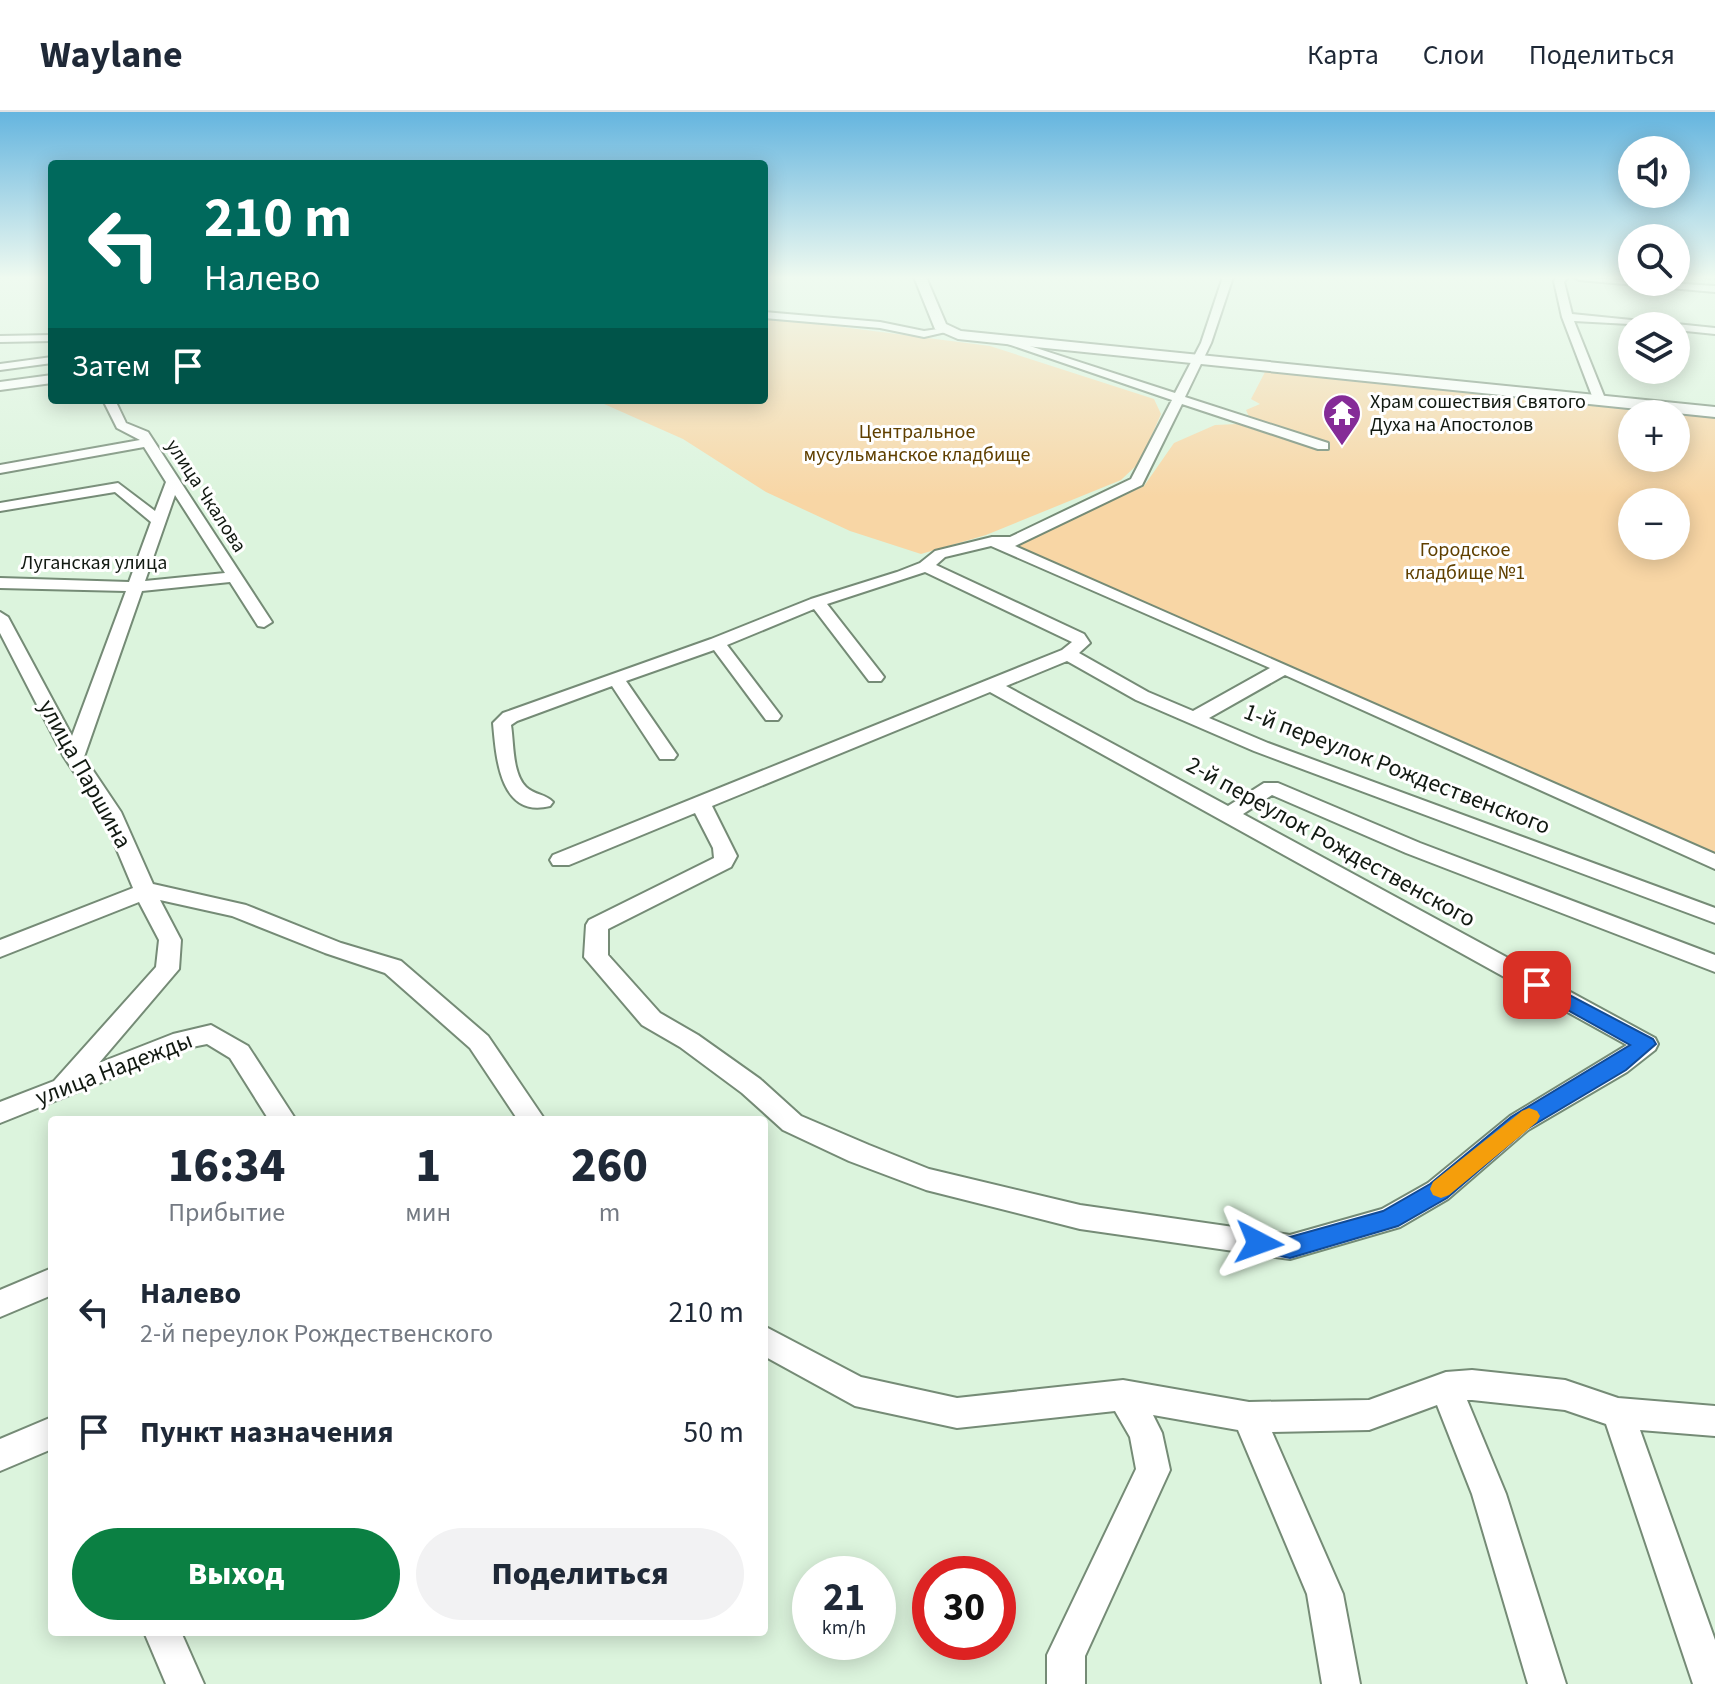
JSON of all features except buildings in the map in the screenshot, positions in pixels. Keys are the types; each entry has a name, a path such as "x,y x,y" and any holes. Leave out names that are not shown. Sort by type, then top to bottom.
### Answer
{"main road":[{"path":"1103,350 1715,412"}],"street":[{"path":"1032,350 1323,446"},
{"path":"543,802 525,800 515,789 509,774 502,723 522,710 717,643 817,602 925,566 940,554 992,541 1012,542 1137,482 1202,350"},
{"path":"1580,350 1600,401"},
{"path":"0,367 48,361"},
{"path":"0,386 48,380"},
{"name":"улица Чкалова","path":"111,404 121,425 143,435 148,442 264,622"},
{"path":"0,469 148,442"},
{"path":"74,757 173,482"},
{"path":"0,507 118,487 159,521"},
{"path":"992,541 1284,668 1715,862"},
{"path":"561,860 1068,654 1082,643 1078,638 925,566"},
{"name":"Луганская улица","path":"0,583 135,587 235,577"},
{"path":"817,602 875,677"},
{"name":"улица Паршина","path":"0,617 74,757 111,812 144,890 170,940 167,969 64,1086"},
{"path":"717,643 772,716"},
{"name":"1-й переулок Рождественского","path":"1068,654 1142,696 1193,719 1715,916"},
{"path":"1193,719 1284,668"},
{"path":"616,679 667,755"},
{"name":"2-й переулок Рождественского","path":"700,802 724,848 726,856 723,862 597,925 596,957 651,1019 689,1041 751,1086 792,1123 926,1179 1080,1217 1141,1223 1290,1247 1390,1219 1438,1191 1519,1123 1618,1065 1646,1044 991,685"},
{"path":"1228,815 1271,787 1386,837 1715,964"},
{"path":"0,949 144,890 238,910 333,948 393,967 479,1042 529,1116"},
{"name":"улица Надежды","path":"0,1113 182,1040 211,1034 239,1052 280,1116"},
{"path":"0,1304 48,1283"},
{"path":"768,1342 855,1391 957,1413 1123,1395 1249,1417 1369,1415 1446,1387 1472,1385 1565,1395 1618,1413 1715,1421"},
{"path":"1446,1387 1489,1494 1547,1684"},
{"path":"1066,1684 1066,1655 1153,1470 1146,1433 1123,1395"},
{"path":"1618,1413 1712,1684"},
{"path":"1249,1417 1325,1594 1341,1684"},
{"path":"0,1455 48,1435"},
{"path":"164,1636 185,1684"}],"green space":[{"name":"Центральное мусульманское кладбище","path":"768,350 1003,350 1154,399 1161,414 1140,462 1121,480 986,535 921,554 850,531 766,492 683,439 604,404 768,404"},
{"name":"Городское кладбище №1","path":"1265,372 1618,408 1618,472 1690,472 1690,415 1715,418 1715,854 1011,547 1144,486 1174,443 1215,425 1238,424 1250,419 1246,410 1260,404 1251,399"}],"slow traffic":[{"path":"1441,1189 1529,1116"}],"place":[{"name":"Храм сошествия Святого Духа на Апостолов","path":"1342,447"}],"route":[{"path":"1259,1243 1290,1247 1390,1219 1438,1191 1519,1123 1618,1065 1646,1044 1537,985"}]}
